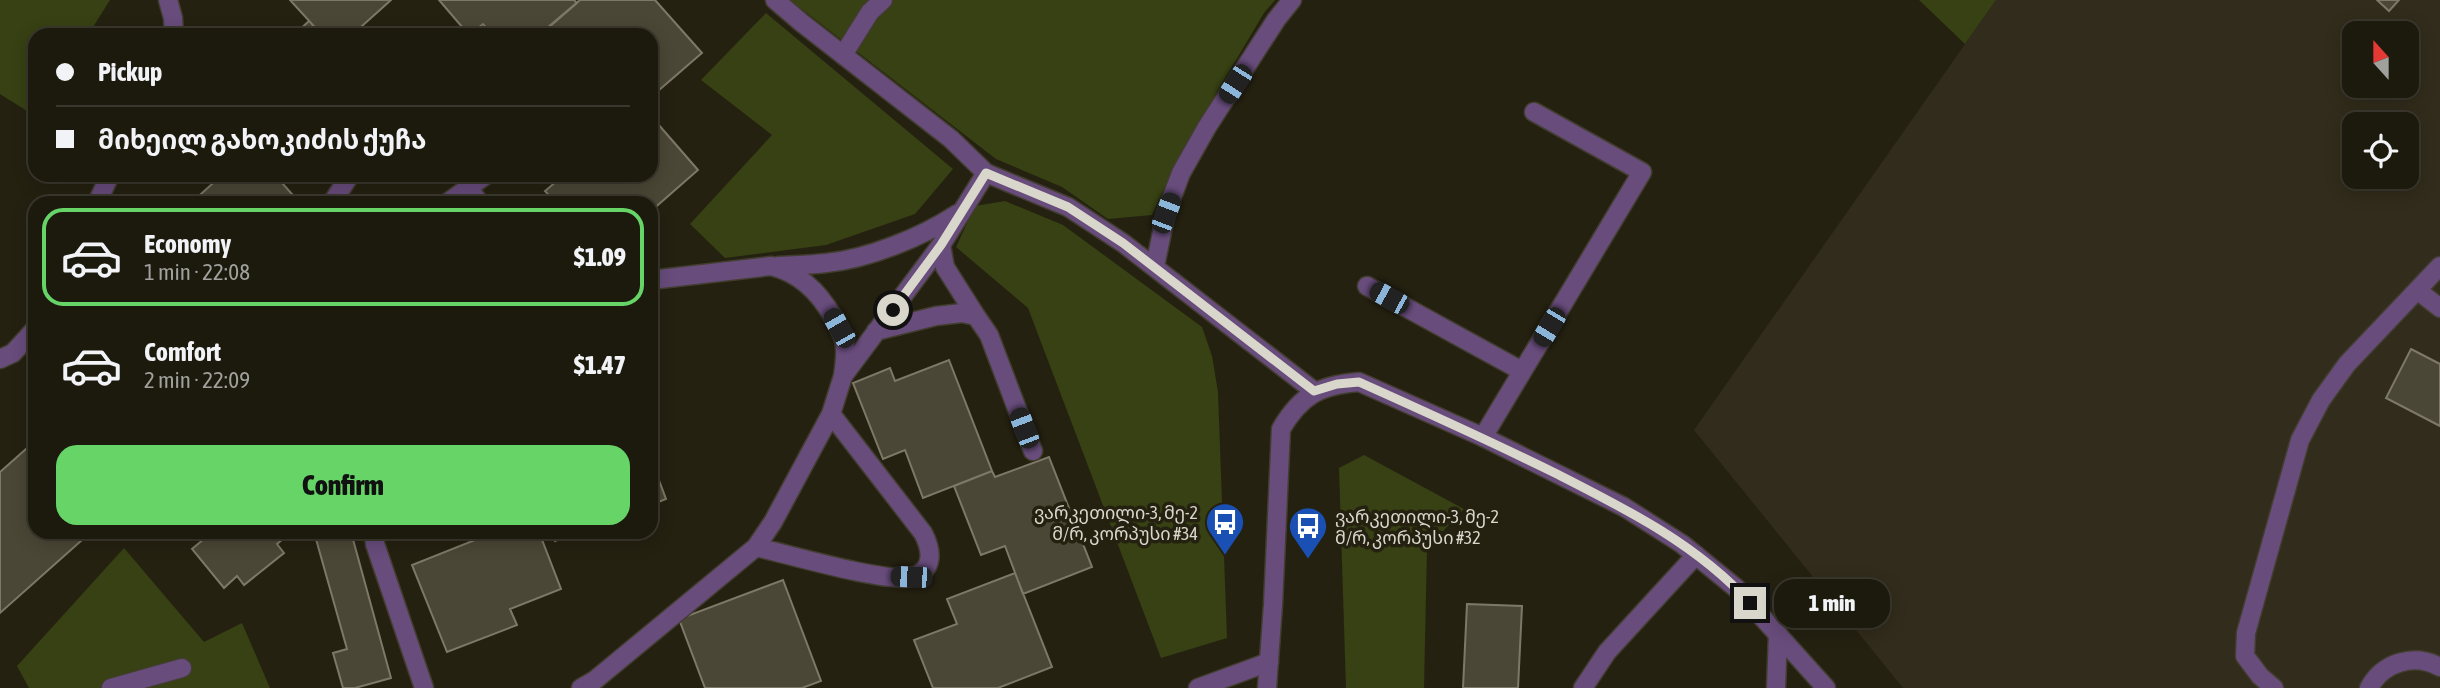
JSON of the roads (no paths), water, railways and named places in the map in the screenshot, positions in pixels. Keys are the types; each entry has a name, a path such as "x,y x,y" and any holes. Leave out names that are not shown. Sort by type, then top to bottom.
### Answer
{"street":[{"path":"775,0 951,139 986,173 1068,207 1154,266 1314,391"},
{"path":"843,55 870,12 883,0"},
{"path":"1154,266 1166,213 1181,173 1276,20 1292,0"},
{"path":"172,1 174,28"},
{"path":"1483,437 1642,172 1535,112"},
{"path":"581,688 595,680 756,547 773,522 831,414 837,388 843,376 941,245 986,173"},
{"path":"457,196 476,182"},
{"path":"468,188 474,196"},
{"path":"658,279 829,263 915,237 964,209"},
{"path":"941,245 945,267 989,335 1033,451"},
{"path":"2274,688 2260,676 2245,656 2246,633 2300,440 2321,400 2347,364 2440,266"},
{"path":"771,267 786,270 802,279 823,298 845,346 843,376"},
{"path":"1367,286 1522,370"},
{"path":"2417,290 2440,308"},
{"path":"876,331 936,316 961,313 976,316"},
{"path":"0,359 13,353 28,338"},
{"path":"1267,688 1281,429 1291,412 1314,391 1337,384 1359,382 1483,437 1623,508 1696,555 1737,588 1826,688"},
{"path":"756,547 885,576 911,577 923,571 930,561 931,547 923,533 831,414"},
{"path":"375,539 424,688"},
{"path":"1583,688 1607,652 1696,555"},
{"path":"1776,688 1778,634"},
{"path":"2370,688 2374,679 2386,668 2406,660 2428,660 2440,667"},
{"path":"1198,688 1269,662"},
{"path":"111,688 182,668"}],"place":[{"name":"ვარკეთილი-3, მე-2 მ/რ, კორპუსი #34","path":"1225,556"},
{"name":"ვარკეთილი-3, მე-2 მ/რ, კორპუსი #32","path":"1308,560"}]}
